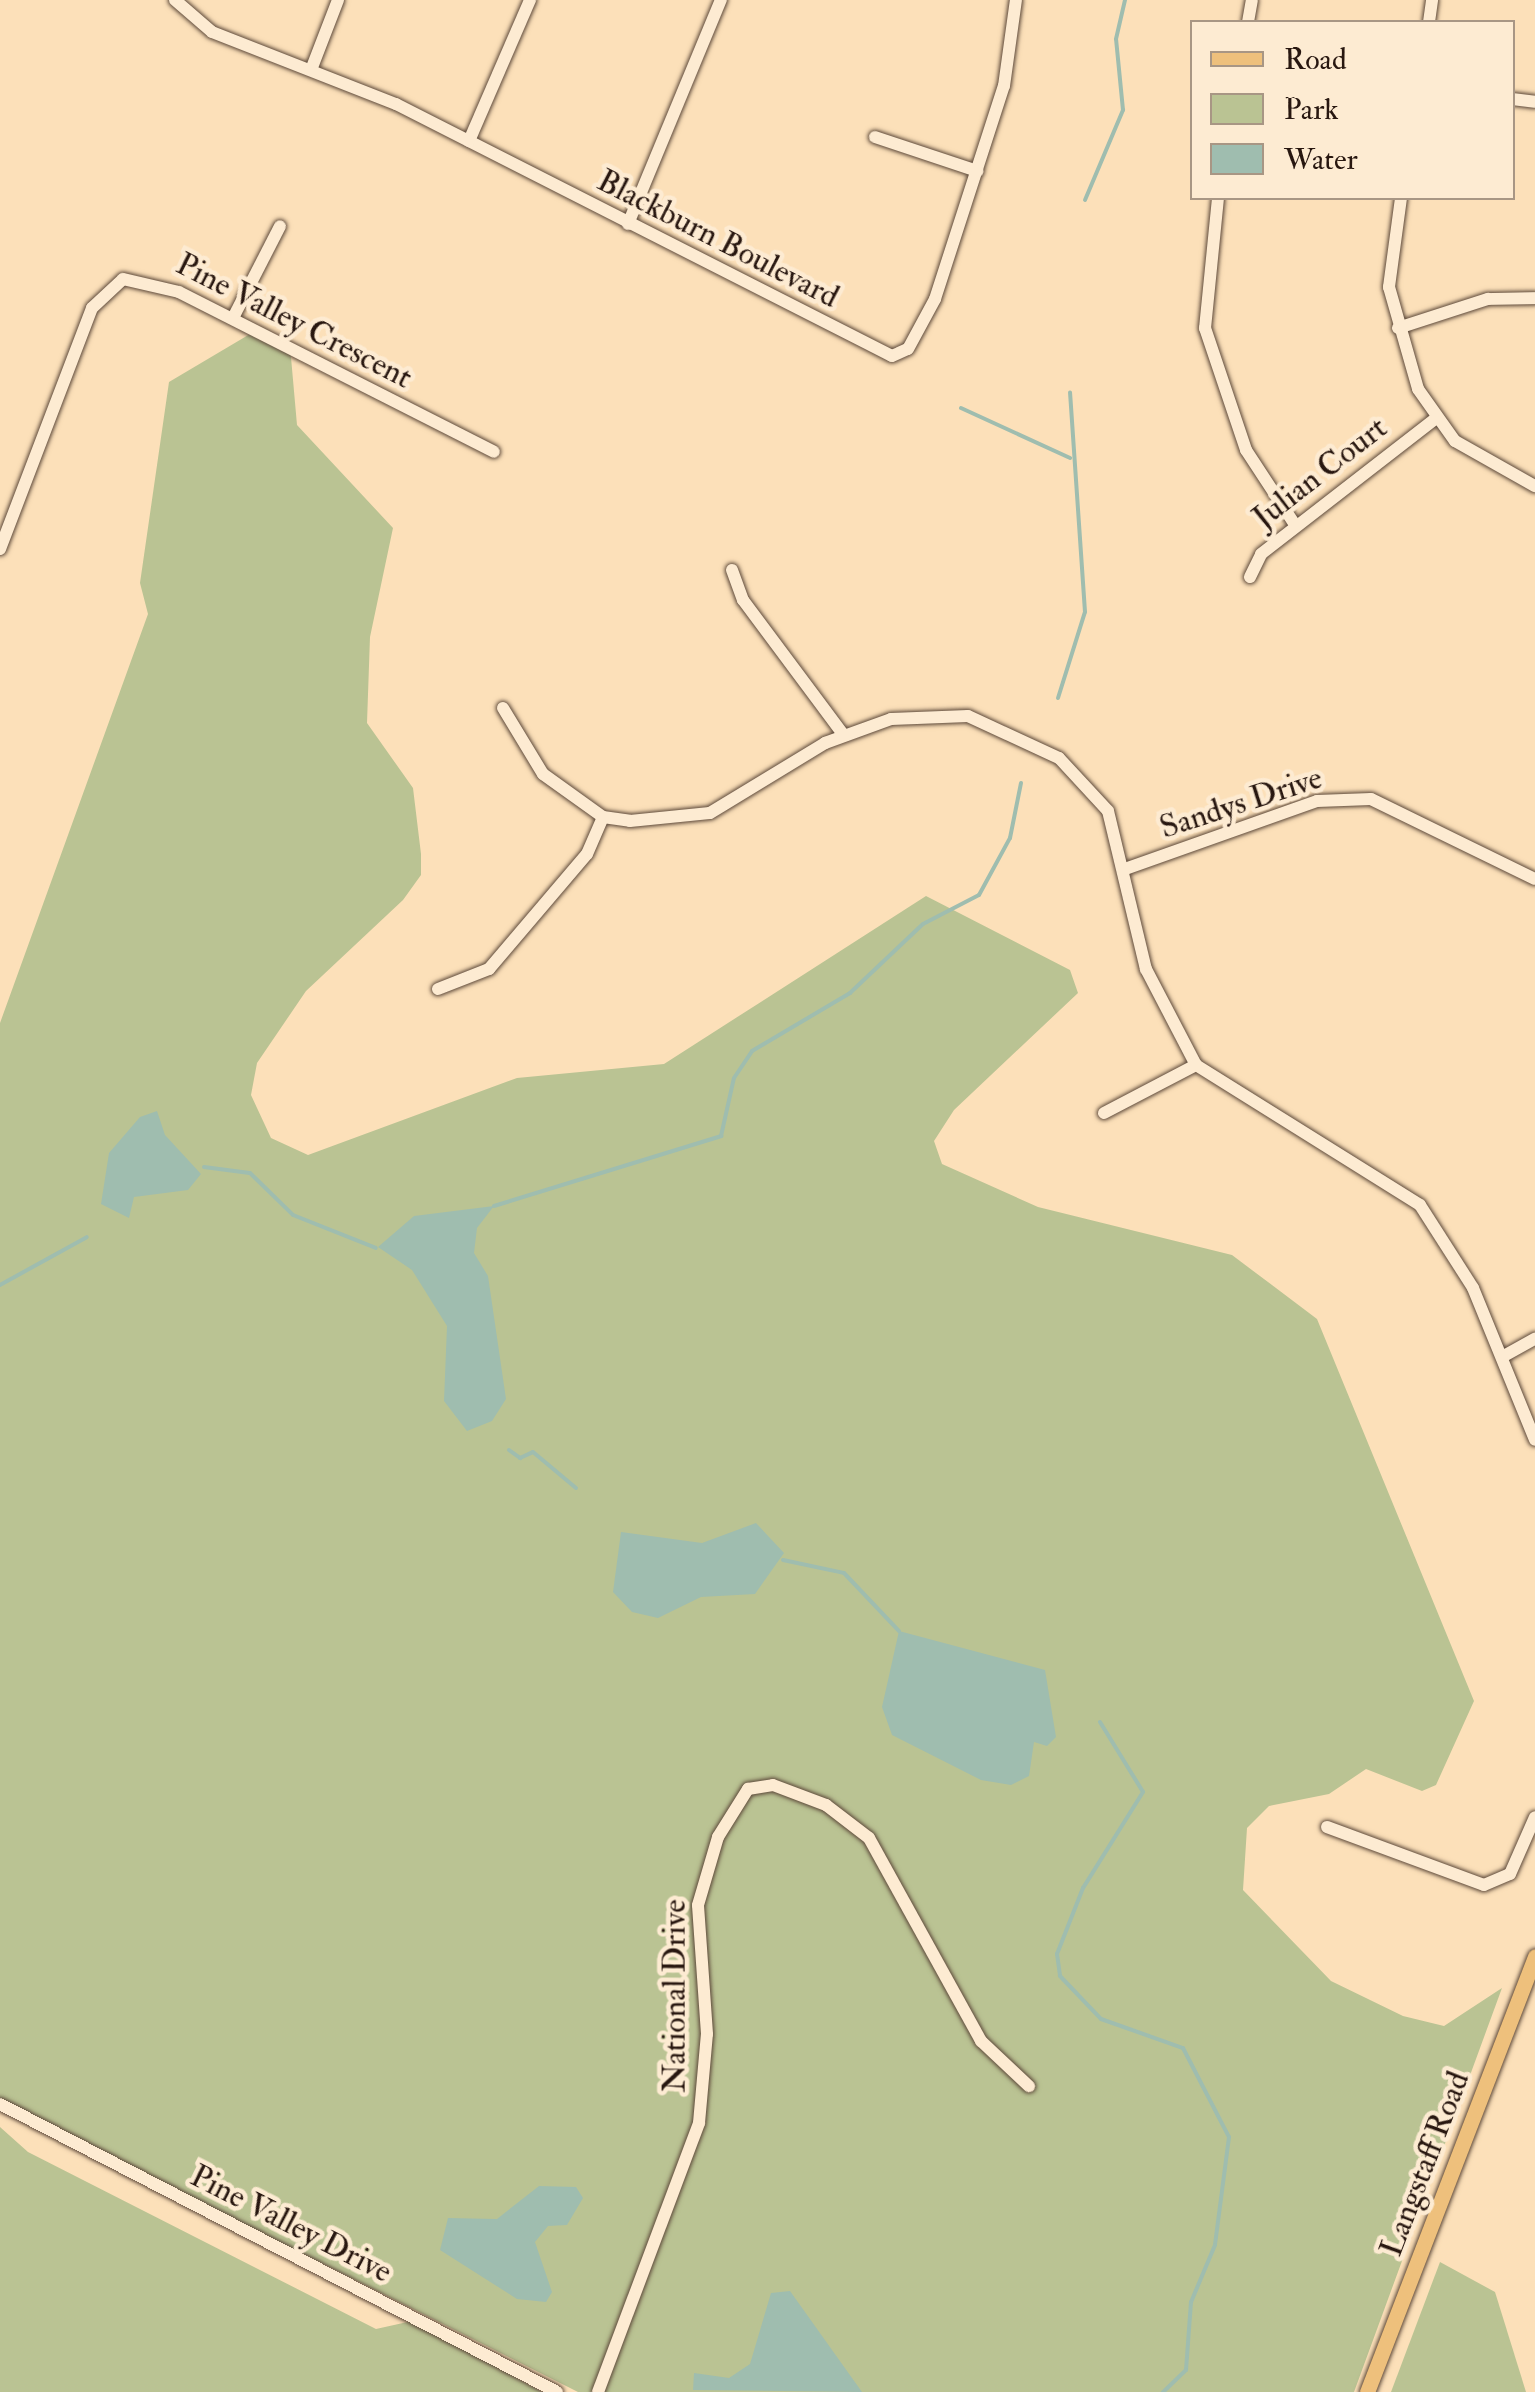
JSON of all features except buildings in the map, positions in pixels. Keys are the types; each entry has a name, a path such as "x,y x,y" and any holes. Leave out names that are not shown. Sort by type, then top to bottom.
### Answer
{"main road":[{"name":"Langstaff Road","path":"1367,2392 1535,1956"}],"street":[{"name":"Blackburn Boulevard","path":"175,0 212,32 311,70 469,142 896,356 932,308 1008,71 1016,0"},
{"path":"311,70 338,0"},
{"path":"469,142 530,0"},
{"path":"628,224 720,0"},
{"path":"875,138 977,171"},
{"path":"1218,200 1205,328 1246,450 1296,525"},
{"path":"1401,200 1389,273 1398,328 1434,420 1535,486"},
{"path":"233,318 280,226"},
{"name":"Pine Valley Crescent","path":"0,549 102,292 148,278 494,452"},
{"path":"1398,328 1488,299 1535,298"},
{"name":"Julian Court","path":"1250,577 1260,554 1434,420"},
{"path":"732,570 743,600 843,734"},
{"path":"503,708 543,774 603,818 671,822 710,812 843,734 938,714 1018,734 1089,785 1125,869 1146,969 1196,1066 1420,1205 1454,1249 1535,1440"},
{"name":"Sandys Drive","path":"1125,869 1317,802 1370,798 1535,878"},
{"path":"438,988 489,969 587,854 603,818"},
{"path":"1104,1113 1196,1066"},
{"path":"1502,1357 1535,1339"},
{"name":"National Drive","path":"598,2392 699,2123 707,2034 698,1905 718,1838 748,1788 773,1785 826,1805 870,1838 981,2040 1028,2086"},
{"path":"1327,1827 1484,1885 1510,1874 1535,1817"},
{"name":"Pine Valley Drive","path":"0,2104 557,2392"}],"green space":[{"path":"250,334 290,346 297,425 393,528 370,637 367,723 413,788 421,854 421,875 403,900 306,991 257,1063 251,1095 271,1138 308,1155 517,1078 664,1064 926,896 1070,970 1078,993 954,1110 934,1141 942,1164 1038,1207 1232,1255 1317,1319 1474,1701 1436,1785 1422,1791 1366,1769 1329,1794 1269,1806 1247,1828 1243,1890 1331,1981 1403,2016 1444,2026 1502,1988 1354,2392 578,2392 0,2101 0,1023 148,614 140,583 169,382"},
{"path":"0,2127 28,2152 376,2329 412,2321 542,2392 0,2392"},
{"path":"1440,2262 1495,2292 1526,2392 1391,2392"}],"water":[{"path":"157,1111 165,1135 201,1174 188,1190 134,1197 129,1218 101,1204 109,1153 140,1117"},
{"path":"494,1206 477,1228 474,1253 488,1276 506,1399 492,1421 467,1431 444,1401 447,1326 412,1270 378,1247 414,1216"},
{"path":"756,1523 784,1553 755,1594 701,1597 658,1618 632,1612 613,1592 621,1532 702,1543"},
{"path":"899,1631 1045,1670 1056,1737 1047,1746 1034,1742 1029,1776 1011,1785 981,1780 892,1735 882,1707"},
{"path":"539,2186 576,2187 583,2198 567,2225 548,2226 535,2242 552,2292 546,2302 517,2299 440,2250 448,2218 497,2219"},
{"path":"790,2291 862,2392 693,2390 694,2373 729,2378 750,2364 771,2293"}],"waterway":[{"path":"1085,200 1123,110 1116,39 1125,0"},
{"path":"1058,698 1085,612 1070,393"},
{"path":"961,408 1070,458"},
{"path":"494,1206 721,1136 734,1078 752,1051 850,993 923,924 979,895 1010,838 1021,783"},
{"path":"204,1167 250,1173 293,1215 376,1248"},
{"path":"0,1285 87,1237"},
{"path":"509,1450 520,1458 533,1452 576,1488"},
{"path":"783,1560 844,1573 899,1631"},
{"path":"1100,1722 1143,1792 1083,1888 1057,1954 1060,1976 1101,2019 1183,2048 1229,2137 1215,2245 1191,2302 1186,2370 1163,2392"}]}
